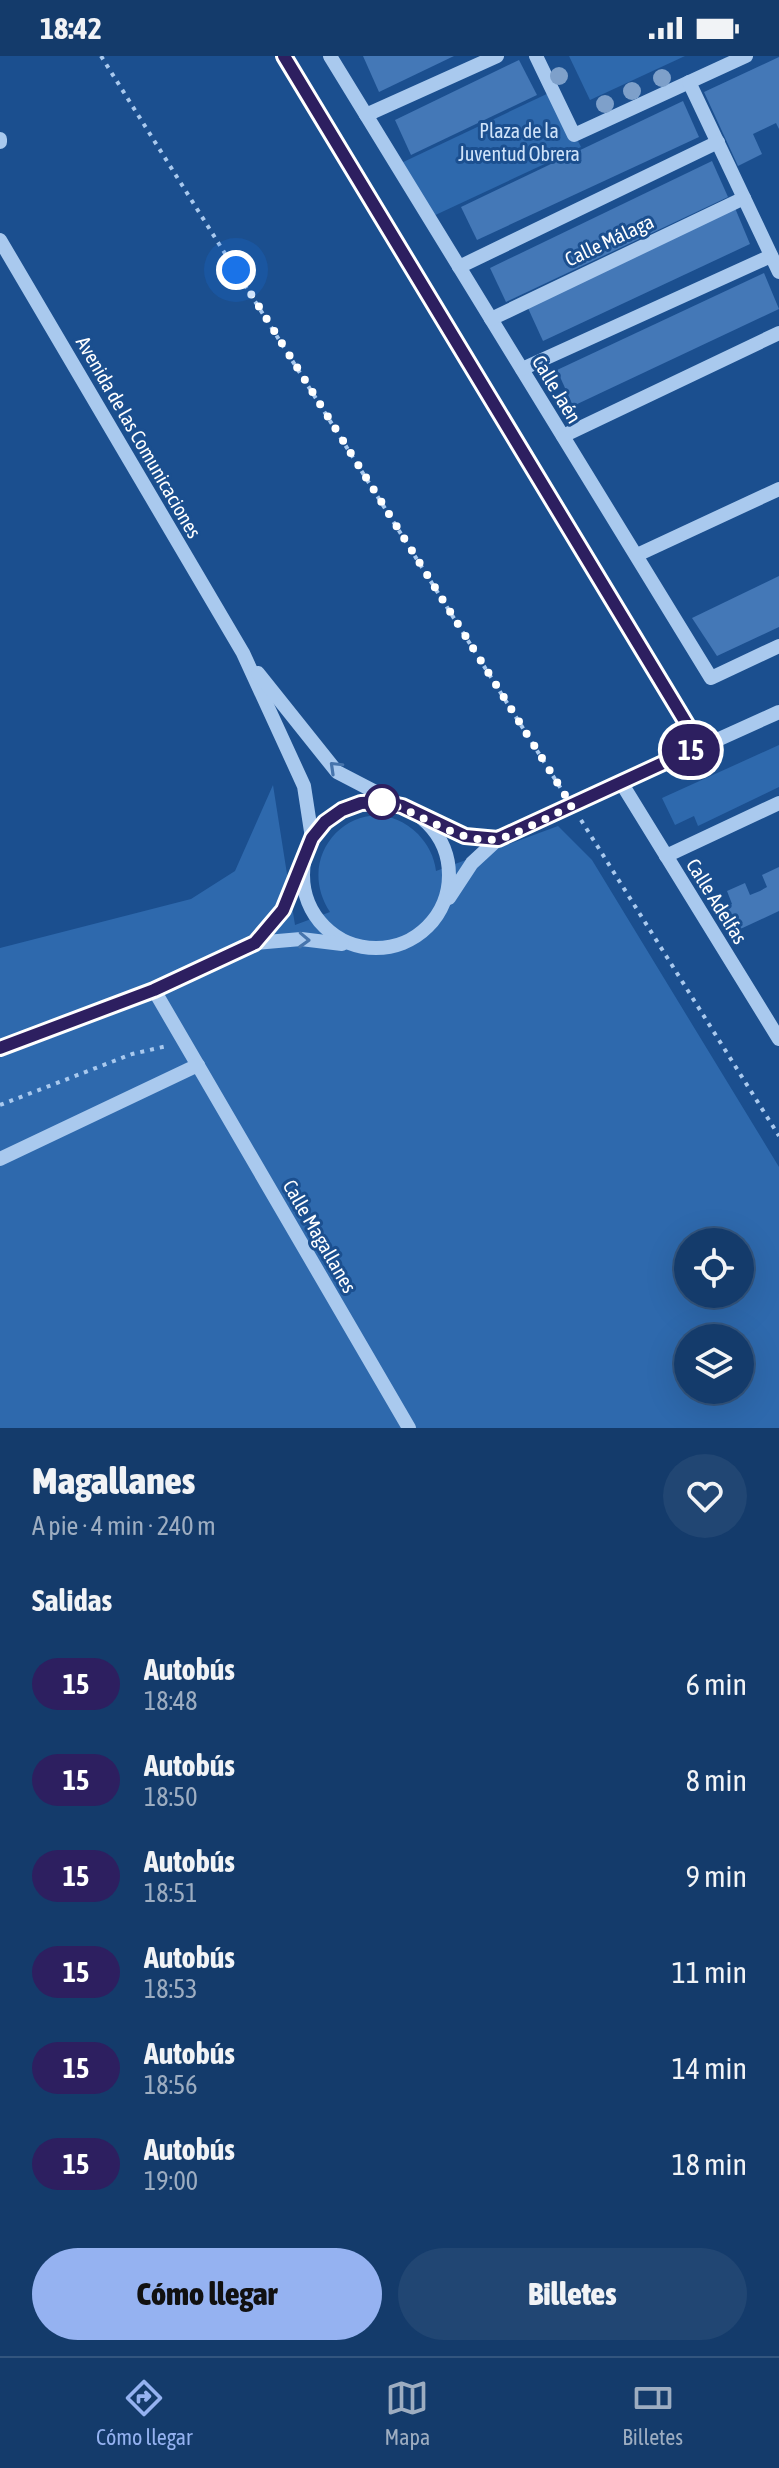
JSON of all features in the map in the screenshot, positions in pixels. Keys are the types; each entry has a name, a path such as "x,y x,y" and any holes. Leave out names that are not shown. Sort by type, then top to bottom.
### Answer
{"street":[{"path":"284,56 700,746"},
{"path":"366,115 497,56"},
{"path":"536,56 574,135 746,56"},
{"name":"Calle Jaén","path":"337,58 366,115 711,678 779,646"},
{"path":"689,82 779,272"},
{"path":"459,267 718,142"},
{"name":"Calle Málaga","path":"491,319 744,198"},
{"name":"Avenida de las Comunicaciones","path":"0,240 243,653 304,786 312,838"},
{"path":"522,369 771,256"},
{"path":"563,436 779,333"},
{"path":"637,555 779,489"},
{"name":"Avenida de las Comunicaciones","path":"243,653 337,772 402,806"},
{"path":"0,1048 154,990 255,943 301,939 378,949 402,944 424,932 472,863 498,839 779,712"},
{"name":"Calle Adelfas","path":"622,784 779,1039"},
{"path":"255,943 283,910 312,838 325,822 342,810 361,803 382,802 402,806 465,836 498,839"},
{"path":"666,856 779,803"},
{"path":"422,818 436,833 446,852 449,872 447,893 440,912"},
{"path":"303,865 303,886 309,906 319,923 334,937 353,946"},
{"name":"Calle Magallanes","path":"154,990 409,1428"},
{"path":"0,1159 198,1065"}],"path":[{"path":"101,56 779,1136"},
{"path":"0,1105 132,1054 185,1043"}],"green space":[{"path":"569,56 685,56 590,100"},
{"name":"Plaza de la Juventud Obrera","path":"553,91 581,147 429,218 397,165"},
{"path":"779,745 779,787 698,826 694,816 675,825 662,798"},
{"path":"273,785 295,925 330,912 320,888 319,866 326,846 339,830 356,819 377,815 398,820 425,842 436,871 558,826 592,860 779,1167 779,1428 0,1428 0,948 191,899 235,871"}],"building":[{"path":"363,56 454,56 379,92"},
{"path":"779,57 779,129 776,123 753,134 762,154 738,166 704,92"},
{"path":"519,60 537,95 411,155 395,120"},
{"path":"683,101 699,137 477,240 461,207"},
{"path":"712,161 728,197 506,302 490,268"},
{"path":"735,208 750,244 543,341 527,306"},
{"path":"764,273 779,309 573,406 557,370"},
{"path":"779,576 779,627 717,656 692,618"},
{"path":"779,867 779,911 736,931 724,907 732,904 727,891 745,883 750,895 760,891 767,887 762,875"}],"bus line":[{"name":"15","path":"0,1048 154,990 255,943 283,910 312,838 325,822 342,810 361,803 382,802 402,806 465,836 498,839 700,746 284,56"}],"route":[{"path":"236,270 572,806 498,839 465,836 402,806 382,802"}]}
